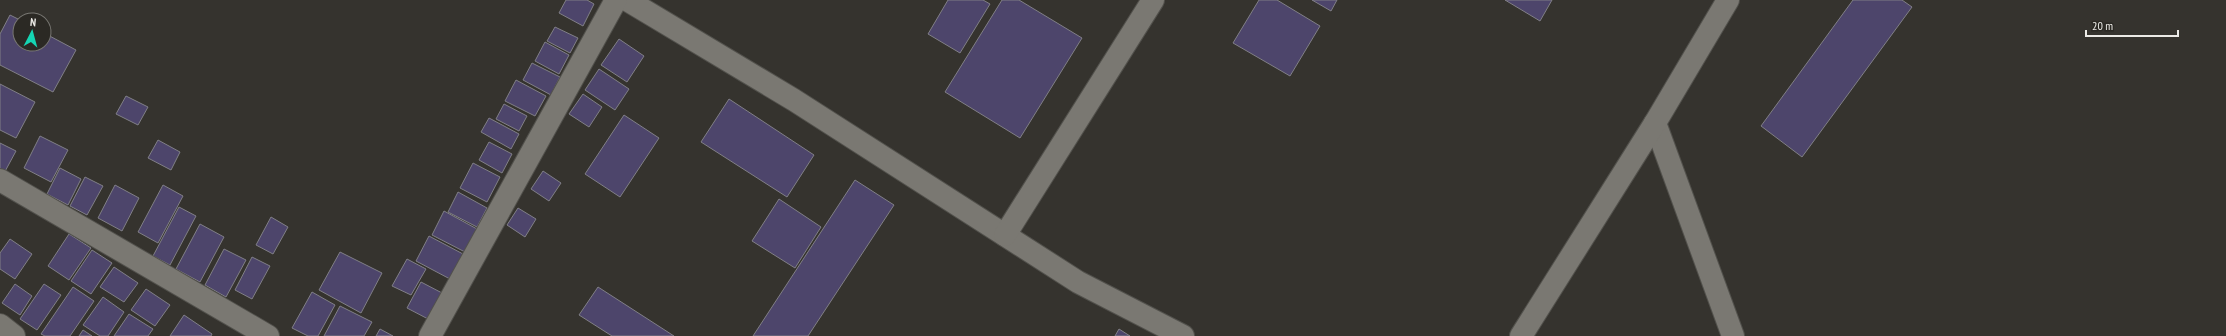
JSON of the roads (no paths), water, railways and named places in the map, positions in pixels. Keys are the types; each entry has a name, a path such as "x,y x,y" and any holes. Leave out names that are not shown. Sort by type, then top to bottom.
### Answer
{"street":[{"path":"430,336 616,0"},
{"path":"627,0 794,100 1078,282 1182,336"},
{"path":"1005,235 1153,0"},
{"path":"1521,336 1655,123 1728,0"},
{"path":"1655,123 1733,336"},
{"path":"0,180 268,336"},
{"path":"0,325 14,336"}]}
